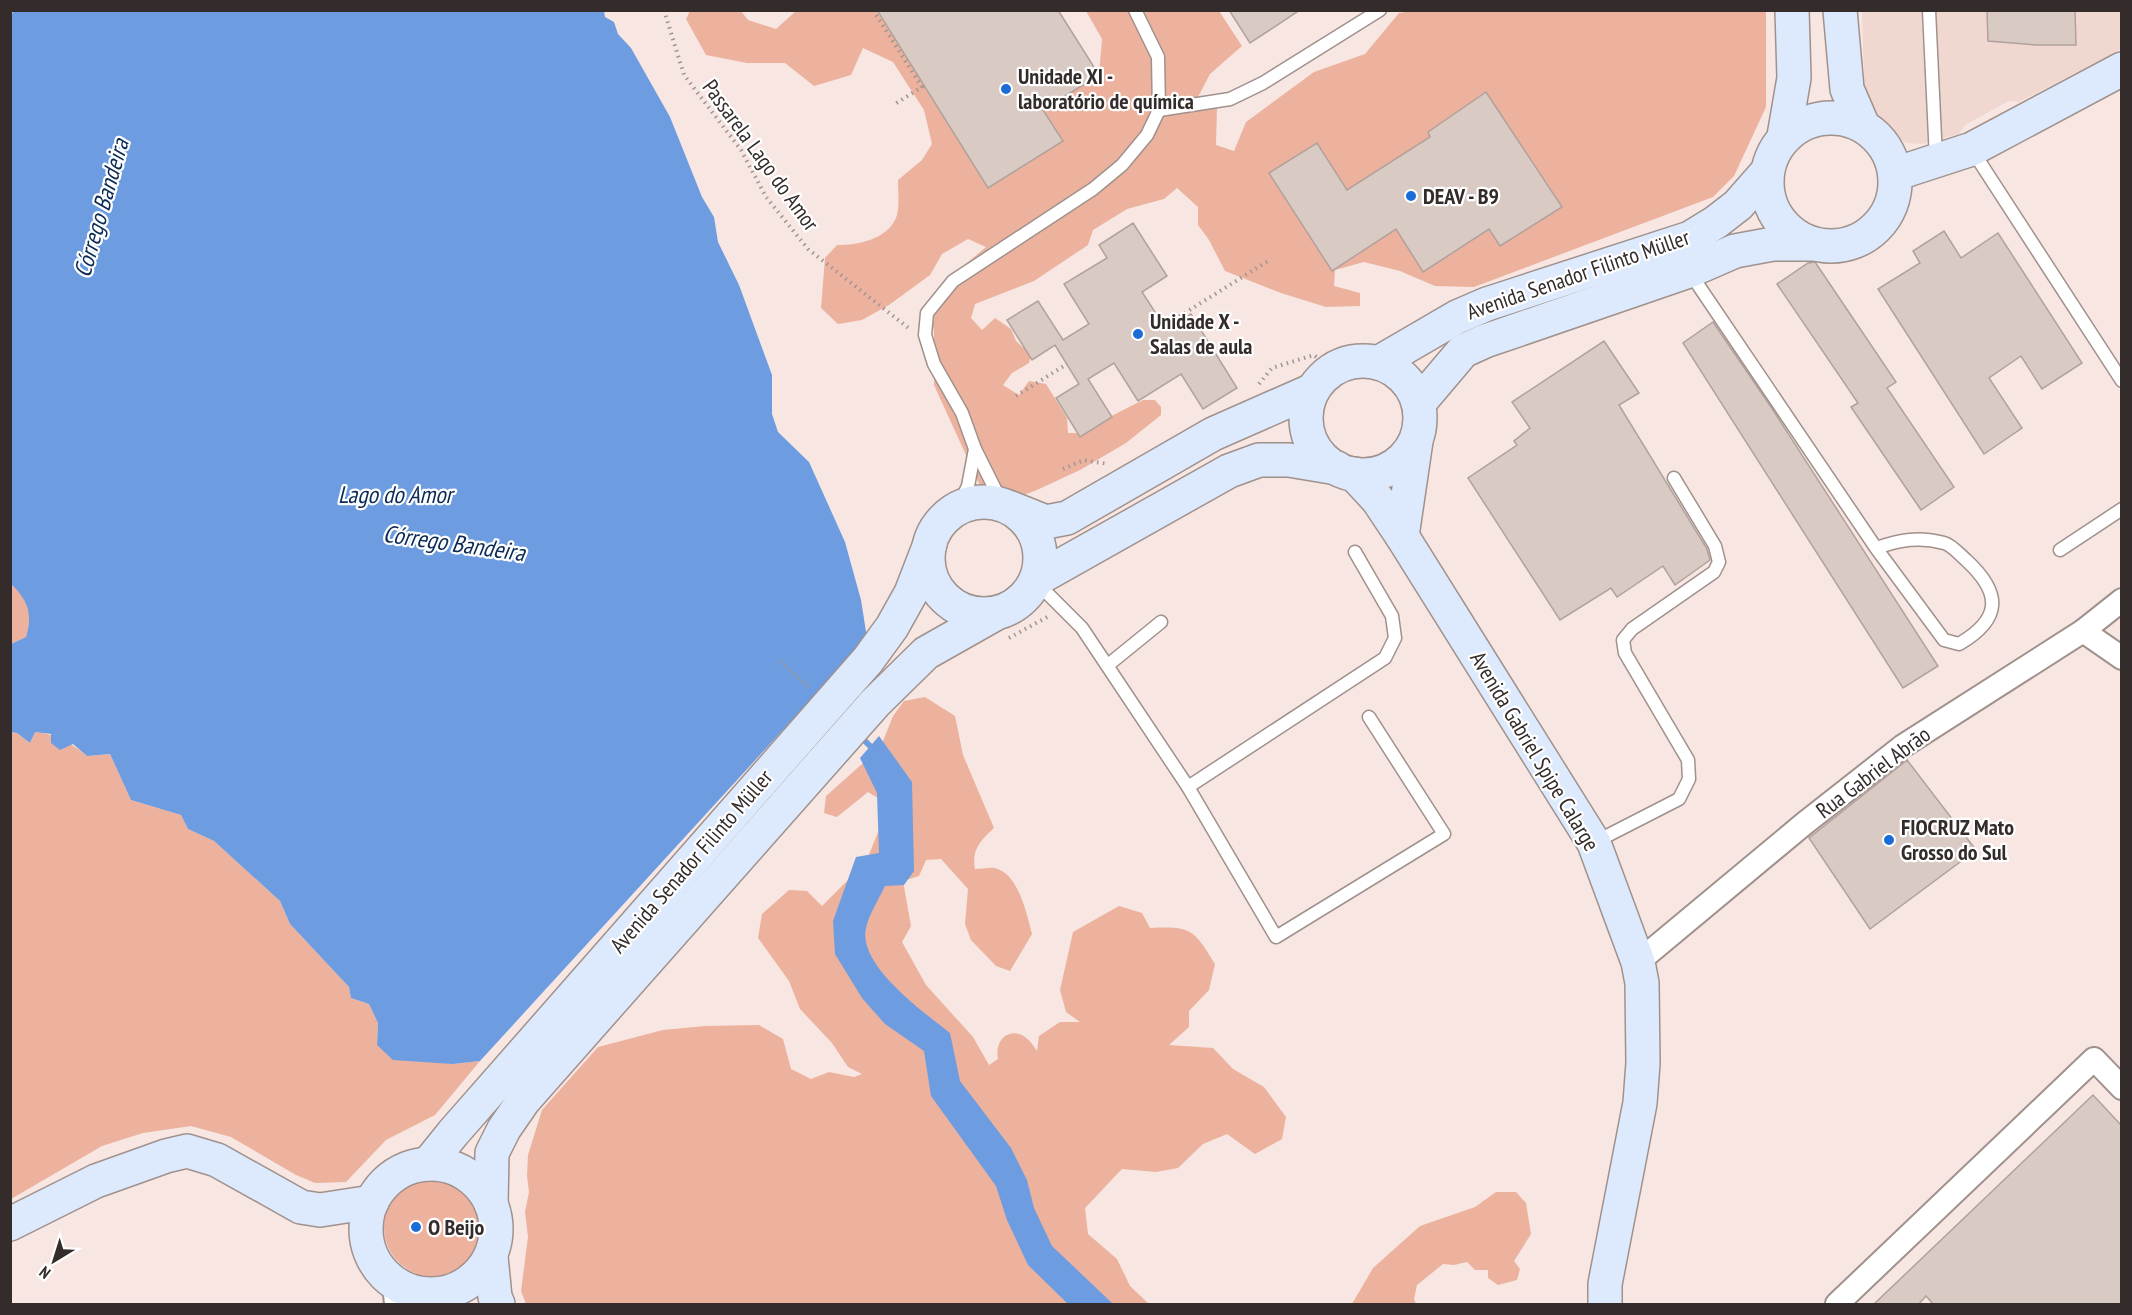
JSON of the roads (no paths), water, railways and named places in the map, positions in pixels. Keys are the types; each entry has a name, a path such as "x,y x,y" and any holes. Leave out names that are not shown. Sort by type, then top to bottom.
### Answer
{"main road":[{"path":"1784,136 1802,124 1822,118 1843,118 1863,126 1878,138 1890,155 1895,174 1894,195 1887,215 1873,231 1855,242 1834,246 1813,244 1796,236 1782,224 1772,208 1767,190 1767,172 1773,153 1784,136 1794,78 1792,10"},
{"path":"1840,10 1847,89 1863,126"},
{"path":"1895,174 1972,149 2121,69"},
{"name":"Avenida Senador Filinto Müller","path":"1378,363 1457,317 1487,304 1690,238 1738,205 1767,172"},
{"name":"Avenida Senador Filinto Müller","path":"1419,403 1463,351 1485,341 1689,271 1735,251 1773,244 1813,244"},
{"path":"1009,508 1023,517 1033,530 1039,546 1041,562 1036,580 1027,595 1012,607 995,614 976,614 958,608 943,597 933,581 928,562 930,544 940,524 957,509 971,503 986,502 1009,508 1046,522 1067,518 1213,434 1323,380 1341,365 1360,361 1378,363 1396,371 1410,385 1419,403 1421,423 1416,441 1402,536"},
{"path":"1323,380 1307,407 1306,425 1312,443 1322,457 1346,471"},
{"path":"1036,580 1229,471 1258,460 1289,460 1373,474 1390,468 1406,457 1416,441"},
{"name":"Avenida Gabriel Spipe Calarge","path":"1346,471 1378,500 1594,843 1638,962 1642,984 1643,1064 1640,1103 1605,1284 1605,1305"},
{"name":"Avenida Senador Filinto Müller","path":"428,1164 868,660 892,627 911,593 930,544"},
{"name":"Avenida Senador Filinto Müller","path":"491,1204 492,1153 504,1129 524,1100 876,703 926,653 995,614"},
{"path":"10,1224 96,1181 166,1156 187,1151 217,1160 301,1207 320,1210 372,1202"},
{"path":"428,1164 448,1166 466,1174 481,1187 491,1204 496,1222 496,1240 491,1257 475,1278 444,1299 413,1292 395,1294 371,1255 367,1238 367,1220 372,1202 381,1187 394,1175 411,1167 428,1164"},
{"path":"491,1257 498,1305"}],"street":[{"name":"Rua Gabriel Abrão","path":"1638,962 1903,746 2083,631 2121,600"},
{"path":"2083,631 2121,658"},
{"path":"1837,1305 2094,1059 2121,1088"}],"lane":[{"path":"1009,508 998,495 975,449 962,413 934,364 925,335 927,313 953,281 1100,183 1122,165 1147,135 1159,110 1158,57 1135,10"},
{"path":"1159,110 1230,99 1263,83 1380,10"},
{"path":"1929,10 1936,160"},
{"path":"1972,149 2121,381"},
{"path":"1689,271 1876,548 1944,640 1959,644 1974,635 1987,622 1993,603 1991,592 1975,569 1947,543 1904,539 1876,548"},
{"path":"957,509 968,486 975,449"},
{"path":"1594,843 1679,799 1689,779 1688,760 1625,652 1623,640 1632,629 1714,572 1719,562 1715,546 1674,478"},
{"path":"2060,550 2121,509"},
{"path":"1188,787 1385,658 1395,638 1392,616 1356,552"},
{"path":"1036,580 1076,620 1108,665 1188,787 1276,937 1444,834 1369,717"},
{"path":"1108,665 1161,622"}],"water":[{"name":"Lago do Amor","path":"14,10 604,11 605,17 614,22 618,34 631,48 670,117 702,197 714,217 718,242 739,285 772,375 772,414 778,432 809,462 845,542 861,600 867,638 480,1061 453,1064 393,1060 377,1045 378,1023 369,1004 351,998 349,987 290,924 280,901 214,841 188,829 181,815 131,800 110,754 87,756 73,744 60,750 51,743 51,734 35,732 30,743 17,733 11,732 11,644 26,637 29,621 25,601 10,583 10,18"},
{"path":"879,736 912,782 914,871 904,885 885,886 872,912 866,928 866,942 872,957 895,987 950,1033 960,1081 1011,1148 1027,1180 1034,1208 1052,1246 1113,1304 1068,1304 1028,1265 1007,1220 996,1186 931,1096 924,1051 885,1024 862,998 835,954 833,921 856,857 879,853 877,793 860,758"}],"waterway":[{"name":"Córrego Bandeira","path":"863,739 875,751"}],"place":[{"name":"Unidade XI - laboratório de química","path":"1006,89"},
{"name":"DEAV - B9","path":"1411,196"},
{"name":"Unidade X - Salas de aula","path":"1138,334"},
{"name":"FIOCRUZ Mato Grosso do Sul","path":"1889,840"},
{"name":"O Beijo","path":"416,1227"}]}
